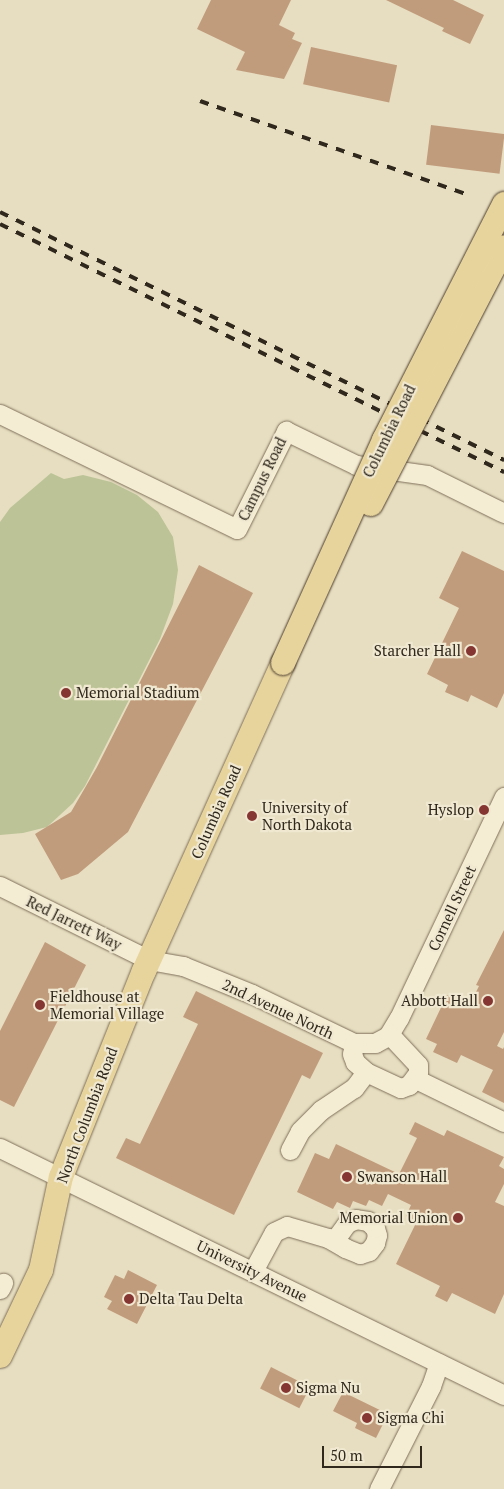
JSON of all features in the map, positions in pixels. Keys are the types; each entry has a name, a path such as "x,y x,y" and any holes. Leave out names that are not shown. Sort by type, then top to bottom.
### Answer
{"main road":[{"name":"Columbia Road","path":"149,960 384,440 504,204"},
{"name":"Columbia Road","path":"283,663 376,495 504,246"},
{"name":"North Columbia Road","path":"0,1356 41,1270 61,1177 149,960"}],"street":[{"name":"Campus Road","path":"0,414 237,529 286,431 356,464 427,475 504,513"},
{"name":"Cornell Street","path":"389,1034 399,1018 504,797"},
{"name":"Red Jarrett Way","path":"0,886 149,960"},
{"name":"2nd Avenue North","path":"149,960 183,966 252,994 354,1043 376,1043 389,1034"},
{"path":"354,1043 352,1054 355,1062 366,1072 401,1088 409,1085 415,1079 418,1065 389,1034"},
{"path":"290,1150 300,1130 321,1110 354,1088 366,1072"},
{"path":"422,1082 504,1122"},
{"name":"University Avenue","path":"0,1148 504,1395"},
{"path":"252,1272 274,1232 286,1226 314,1232 334,1241"},
{"path":"379,1489 431,1386 440,1363"}],"green space":[{"name":"Memorial Stadium","path":"51,473 64,479 83,475 111,482 137,495 158,512 173,537 178,570 173,604 160,639 85,786 73,803 47,827 23,833 0,835 0,522 10,508"}],"building":[{"path":"211,0 291,0 279,25 295,33 292,39 302,43 284,79 236,70 245,52 197,29"},
{"path":"386,0 453,0 484,15 470,44 442,31 444,28"},
{"path":"311,47 397,65 389,102 303,84"},
{"path":"431,125 504,134 500,174 426,165"},
{"name":"Starcher Hall","path":"462,551 504,571 504,693 497,708 471,695 468,702 445,692 448,685 427,674 459,608 439,598"},
{"path":"199,565 253,593 128,832 78,874 61,880 35,834 71,812 97,767"},
{"name":"Abbott Hall","path":"504,930 504,1032 497,1046 503,1049 504,1047 504,1103 482,1092 493,1070 461,1055 457,1063 433,1052 437,1044 426,1039 447,995 469,1006 479,986 476,985"},
{"name":"Fieldhouse at Memorial Village","path":"45,942 86,965 14,1107 0,1100 0,1031"},
{"path":"196,991 323,1053 310,1079 302,1075 234,1215 116,1158 126,1138 140,1144 198,1024 183,1017"},
{"name":"Memorial Union","path":"415,1122 444,1136 447,1130 504,1157 499,1166 504,1169 504,1184 495,1202 504,1206 504,1294 495,1314 452,1293 447,1302 435,1296 440,1286 396,1264 417,1221 406,1216 411,1205 388,1194 382,1206 369,1200 366,1206 353,1201 350,1208 337,1202 333,1209 297,1192 315,1153 329,1159 336,1144 399,1174 417,1138 409,1134"},
{"name":"Delta Tau Delta","path":"128,1270 157,1285 137,1324 107,1309 112,1301 104,1297 115,1275 124,1279"},
{"name":"Sigma Nu","path":"271,1367 310,1387 299,1408 260,1388"},
{"name":"Sigma Chi","path":"343,1392 388,1414 376,1438 355,1428 357,1423 333,1411"}],"railway":[{"path":"200,101 469,195"},
{"path":"0,212 504,460"},
{"path":"0,224 504,472"}],"place":[{"name":"Starcher Hall","path":"471,651"},
{"name":"Memorial Stadium","path":"66,693"},
{"name":"Hyslop","path":"484,810"},
{"name":"University of North Dakota","path":"252,816"},
{"name":"Abbott Hall","path":"488,1001"},
{"name":"Fieldhouse at Memorial Village","path":"40,1005"},
{"name":"Swanson Hall","path":"347,1177"},
{"name":"Memorial Union","path":"458,1218"},
{"name":"Delta Tau Delta","path":"129,1299"},
{"name":"Sigma Nu","path":"286,1388"},
{"name":"Sigma Chi","path":"367,1418"}]}
